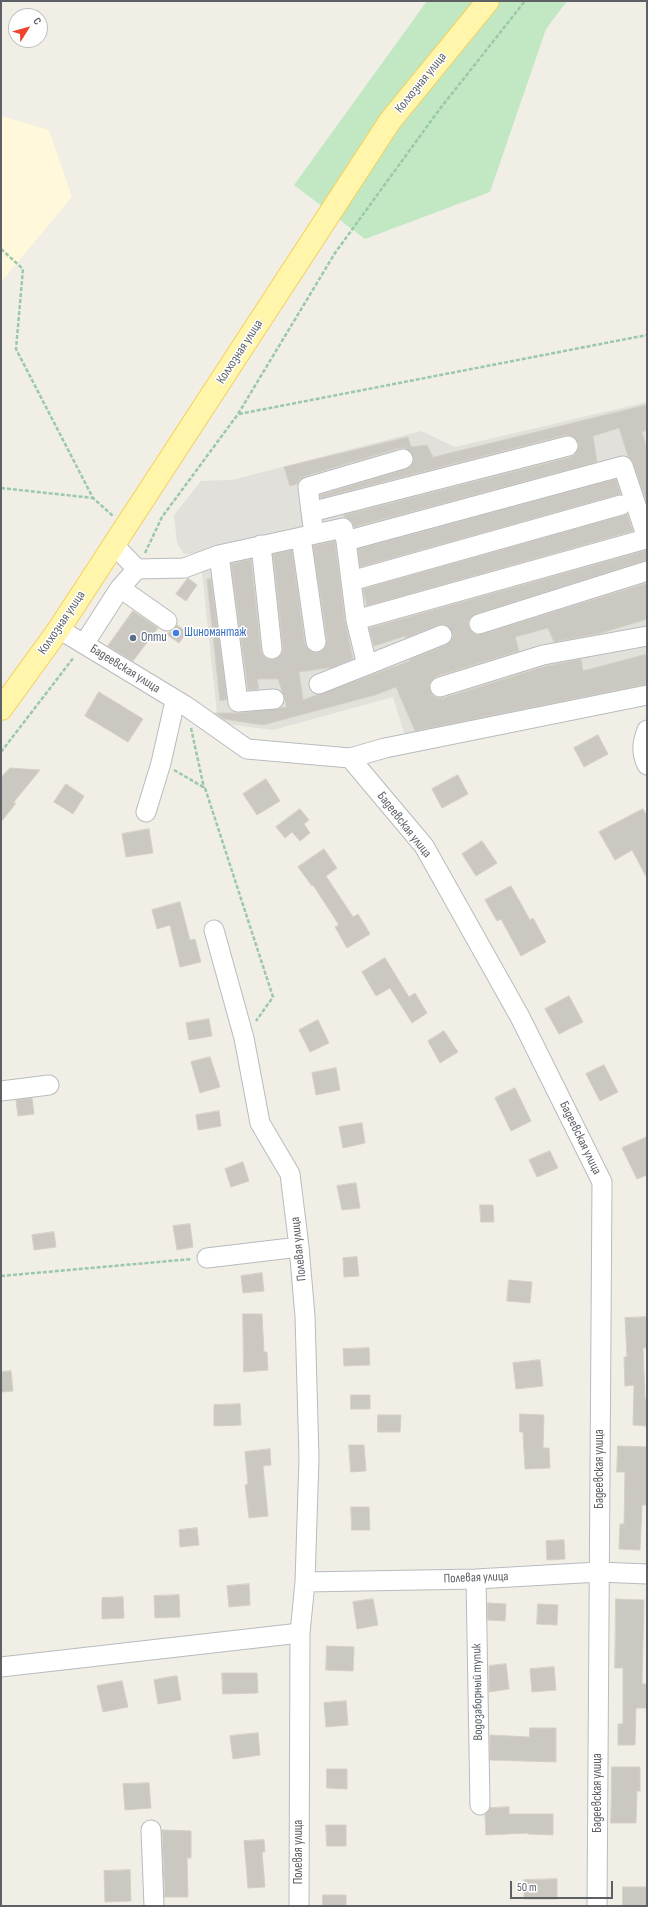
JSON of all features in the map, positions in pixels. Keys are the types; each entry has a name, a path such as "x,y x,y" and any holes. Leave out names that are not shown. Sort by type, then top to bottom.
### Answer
{"main road":[{"name":"Колхозная улица","path":"1,709 59,629 390,121 488,1"}],"street":[{"path":"311,512 568,446"},
{"path":"316,642 307,535 311,512 308,487 403,459"},
{"path":"346,542 623,466 647,539 356,620"},
{"path":"351,581 621,505"},
{"path":"84,644 120,588 137,569 184,568 219,555 343,528 356,620 367,665"},
{"path":"114,545 137,569"},
{"path":"261,545 272,650"},
{"path":"219,555 238,702 274,699"},
{"path":"479,624 647,571"},
{"path":"120,588 167,621"},
{"name":"Бадеевская улица","path":"59,629 181,703 247,749 350,758 424,846 520,1017 602,1182 597,1906"},
{"path":"319,684 442,635"},
{"path":"440,687 543,656 647,636"},
{"path":"350,758 385,748 647,695"},
{"path":"146,812 181,703"},
{"path":"647,730 642,741 643,757 647,765"},
{"name":"Полевая улица","path":"214,930 244,1038 260,1123 290,1174 299,1247 305,1316 309,1458 306,1582 300,1633 299,1906"},
{"path":"1,1090 49,1085"},
{"path":"207,1258 299,1247"},
{"name":"Полевая улица","path":"306,1582 476,1579 599,1572 647,1574"},
{"name":"Водозаборный тупик","path":"476,1579 480,1806"},
{"path":"1,1667 300,1633"},
{"path":"151,1830 154,1906"}],"path":[{"path":"137,569 162,517 238,414 336,253 439,110 525,1"},
{"path":"1,249 23,269 16,349 93,498 126,526"},
{"path":"238,414 647,335"},
{"path":"1,488 93,498"},
{"path":"1,752 84,644"},
{"path":"181,703 204,788 273,997 244,1038"},
{"path":"162,763 204,788"},
{"path":"1,1276 207,1258"}],"shaded area":[{"path":"1,116 49,130 72,197 1,282"},
{"path":"647,402 647,687 406,739 393,697 273,730 218,723 200,553 184,554 177,543 174,515 201,481 232,480 421,431 455,447"}],"green space":[{"path":"427,1 567,1 546,29 490,192 365,239 294,185"}],"building":[{"path":"647,405 647,430 642,432 647,449 647,503 633,463 628,456 619,428 593,436 597,462 354,527 351,521 344,517 344,515 571,457 578,449 579,443 571,436 565,435 321,498 320,495 406,469 414,462 413,456 406,448 400,448 305,476 300,479 297,484 290,486 284,467 408,437 411,447 427,445 433,457"},
{"path":"616,479 621,494 360,567 358,549"},
{"path":"627,514 633,531 367,606 363,589"},
{"path":"335,541 345,621 353,659 333,667 299,672 303,700 410,661 409,660 446,645 451,641 453,636 449,627 444,624 405,638 405,636 374,646 369,628 647,550 647,560 476,614 471,617 468,622 469,628 472,632 477,635 482,634 647,583 647,619 601,633 554,642 548,628 515,637 519,651 437,676 429,685 432,695 437,698 443,698 546,666 581,659 583,671 647,654 647,684 415,731 396,687 375,695 263,725 224,719 215,713 239,713 287,707 278,679 257,679 259,689 248,690 231,564 251,559 261,650 267,659 274,660 282,654 283,648 273,554 292,550 305,644 312,652 318,653 326,646 327,640 313,546"},
{"path":"188,578 197,585 186,601 176,594"},
{"path":"211,578 227,699 220,701 207,580"},
{"path":"133,611 158,628 133,661 108,646"},
{"name":"Шиномантаж","path":"177,625 187,632 179,643 166,634 172,631"},
{"path":"99,692 143,719 128,742 85,716"},
{"path":"598,735 608,754 584,767 574,748"},
{"path":"10,768 40,770 13,803 16,803 1,822 1,778"},
{"path":"458,775 468,794 442,808 432,789"},
{"path":"266,779 280,801 257,815 243,794"},
{"path":"66,784 84,796 73,814 54,802"},
{"path":"300,809 309,820 304,824 310,833 300,841 292,832 285,838 276,827"},
{"path":"643,809 647,816 647,878 632,850 615,860 599,832"},
{"path":"149,829 153,853 126,857 122,834"},
{"path":"482,841 497,863 476,876 462,854"},
{"path":"324,849 337,868 326,876 353,917 358,914 370,934 347,948 335,927 339,925 313,885 312,886 298,867"},
{"path":"511,886 530,920 533,918 546,942 521,956 501,919 497,921 485,900"},
{"path":"180,902 190,940 195,939 201,962 180,967 170,925 157,929 152,910"},
{"path":"385,958 409,997 415,993 427,1013 412,1023 390,988 376,996 362,972"},
{"path":"569,996 583,1022 559,1034 545,1009"},
{"path":"209,1019 212,1036 189,1040 186,1023"},
{"path":"318,1020 329,1043 310,1052 299,1030"},
{"path":"444,1031 458,1052 440,1063 428,1041"},
{"path":"210,1057 220,1087 200,1093 191,1062"},
{"path":"604,1065 618,1092 600,1101 586,1074"},
{"path":"336,1068 340,1090 316,1095 312,1073"},
{"path":"515,1088 531,1121 511,1131 495,1098"},
{"path":"32,1098 34,1114 18,1116 16,1100"},
{"path":"219,1111 221,1126 198,1130 196,1115"},
{"path":"362,1123 365,1143 343,1148 339,1127"},
{"path":"647,1137 647,1175 637,1179 622,1148"},
{"path":"550,1151 558,1168 537,1177 529,1160"},
{"path":"243,1162 249,1181 231,1187 225,1169"},
{"path":"356,1183 360,1208 342,1210 337,1186"},
{"path":"480,1205 493,1205 494,1222 481,1222"},
{"path":"190,1224 193,1247 177,1250 173,1226"},
{"path":"54,1232 56,1247 34,1250 32,1235"},
{"path":"357,1257 359,1276 344,1277 343,1258"},
{"path":"262,1273 264,1291 243,1293 241,1276"},
{"path":"509,1280 532,1282 530,1303 507,1301"},
{"path":"243,1314 262,1314 264,1352 267,1352 268,1370 244,1372"},
{"path":"647,1317 647,1348 643,1348 645,1399 647,1399 647,1426 633,1425 634,1385 625,1386 624,1357 627,1357 625,1318"},
{"path":"369,1348 370,1365 344,1366 343,1349"},
{"path":"540,1360 543,1386 516,1389 513,1363"},
{"path":"11,1371 13,1391 1,1392 1,1372"},
{"path":"351,1395 370,1395 370,1409 351,1409"},
{"path":"240,1404 241,1425 214,1426 214,1405"},
{"path":"520,1414 544,1415 543,1448 549,1448 550,1468 525,1469 523,1432 520,1432"},
{"path":"378,1415 401,1415 400,1432 378,1432"},
{"path":"349,1445 364,1445 366,1471 351,1472"},
{"path":"618,1446 647,1447 647,1505 642,1505 640,1550 619,1549 620,1524 624,1524 625,1472 617,1472"},
{"path":"270,1449 271,1465 263,1466 268,1516 249,1518 245,1485 248,1484 245,1452"},
{"path":"351,1507 369,1507 370,1530 352,1530"},
{"path":"197,1528 199,1545 180,1547 179,1530"},
{"path":"564,1540 565,1559 547,1560 546,1541"},
{"path":"249,1584 250,1605 229,1607 227,1586"},
{"path":"179,1595 180,1617 155,1618 154,1596"},
{"path":"123,1597 124,1618 102,1619 102,1598"},
{"path":"373,1599 378,1625 357,1629 353,1602"},
{"path":"616,1599 644,1600 642,1684 647,1684 647,1708 636,1708 635,1745 618,1745 618,1724 623,1724 623,1668 615,1668"},
{"path":"488,1603 506,1604 505,1621 488,1620"},
{"path":"538,1604 558,1605 557,1625 537,1624"},
{"path":"327,1646 354,1647 353,1671 326,1670"},
{"path":"506,1664 509,1689 489,1692 489,1666"},
{"path":"554,1667 556,1690 532,1692 530,1669"},
{"path":"222,1673 257,1673 258,1693 223,1694"},
{"path":"177,1676 181,1700 158,1704 154,1680"},
{"path":"122,1681 128,1707 103,1712 97,1686"},
{"path":"346,1701 348,1725 326,1727 324,1703"},
{"path":"530,1728 556,1728 556,1762 490,1760 490,1735 529,1737"},
{"path":"258,1733 260,1755 233,1759 230,1736"},
{"path":"612,1767 640,1767 640,1791 637,1791 636,1823 611,1823"},
{"path":"327,1769 347,1769 347,1789 327,1788"},
{"path":"149,1783 151,1808 125,1810 123,1784"},
{"path":"509,1807 509,1814 553,1814 553,1835 528,1833 486,1835 485,1815 490,1808"},
{"path":"326,1825 346,1825 346,1846 327,1846"},
{"path":"162,1830 191,1831 191,1858 187,1858 188,1897 165,1897"},
{"path":"264,1840 265,1852 262,1852 265,1887 248,1888 244,1841"},
{"path":"130,1870 131,1901 105,1902 104,1871"},
{"path":"557,1879 557,1899 524,1899 524,1880"},
{"path":"623,1887 647,1887 647,1906 623,1906"},
{"path":"323,1895 346,1895 346,1906 323,1906"}],"place":[{"name":"Шиномантаж","path":"176,633"},
{"name":"Опти","path":"133,638"}]}
